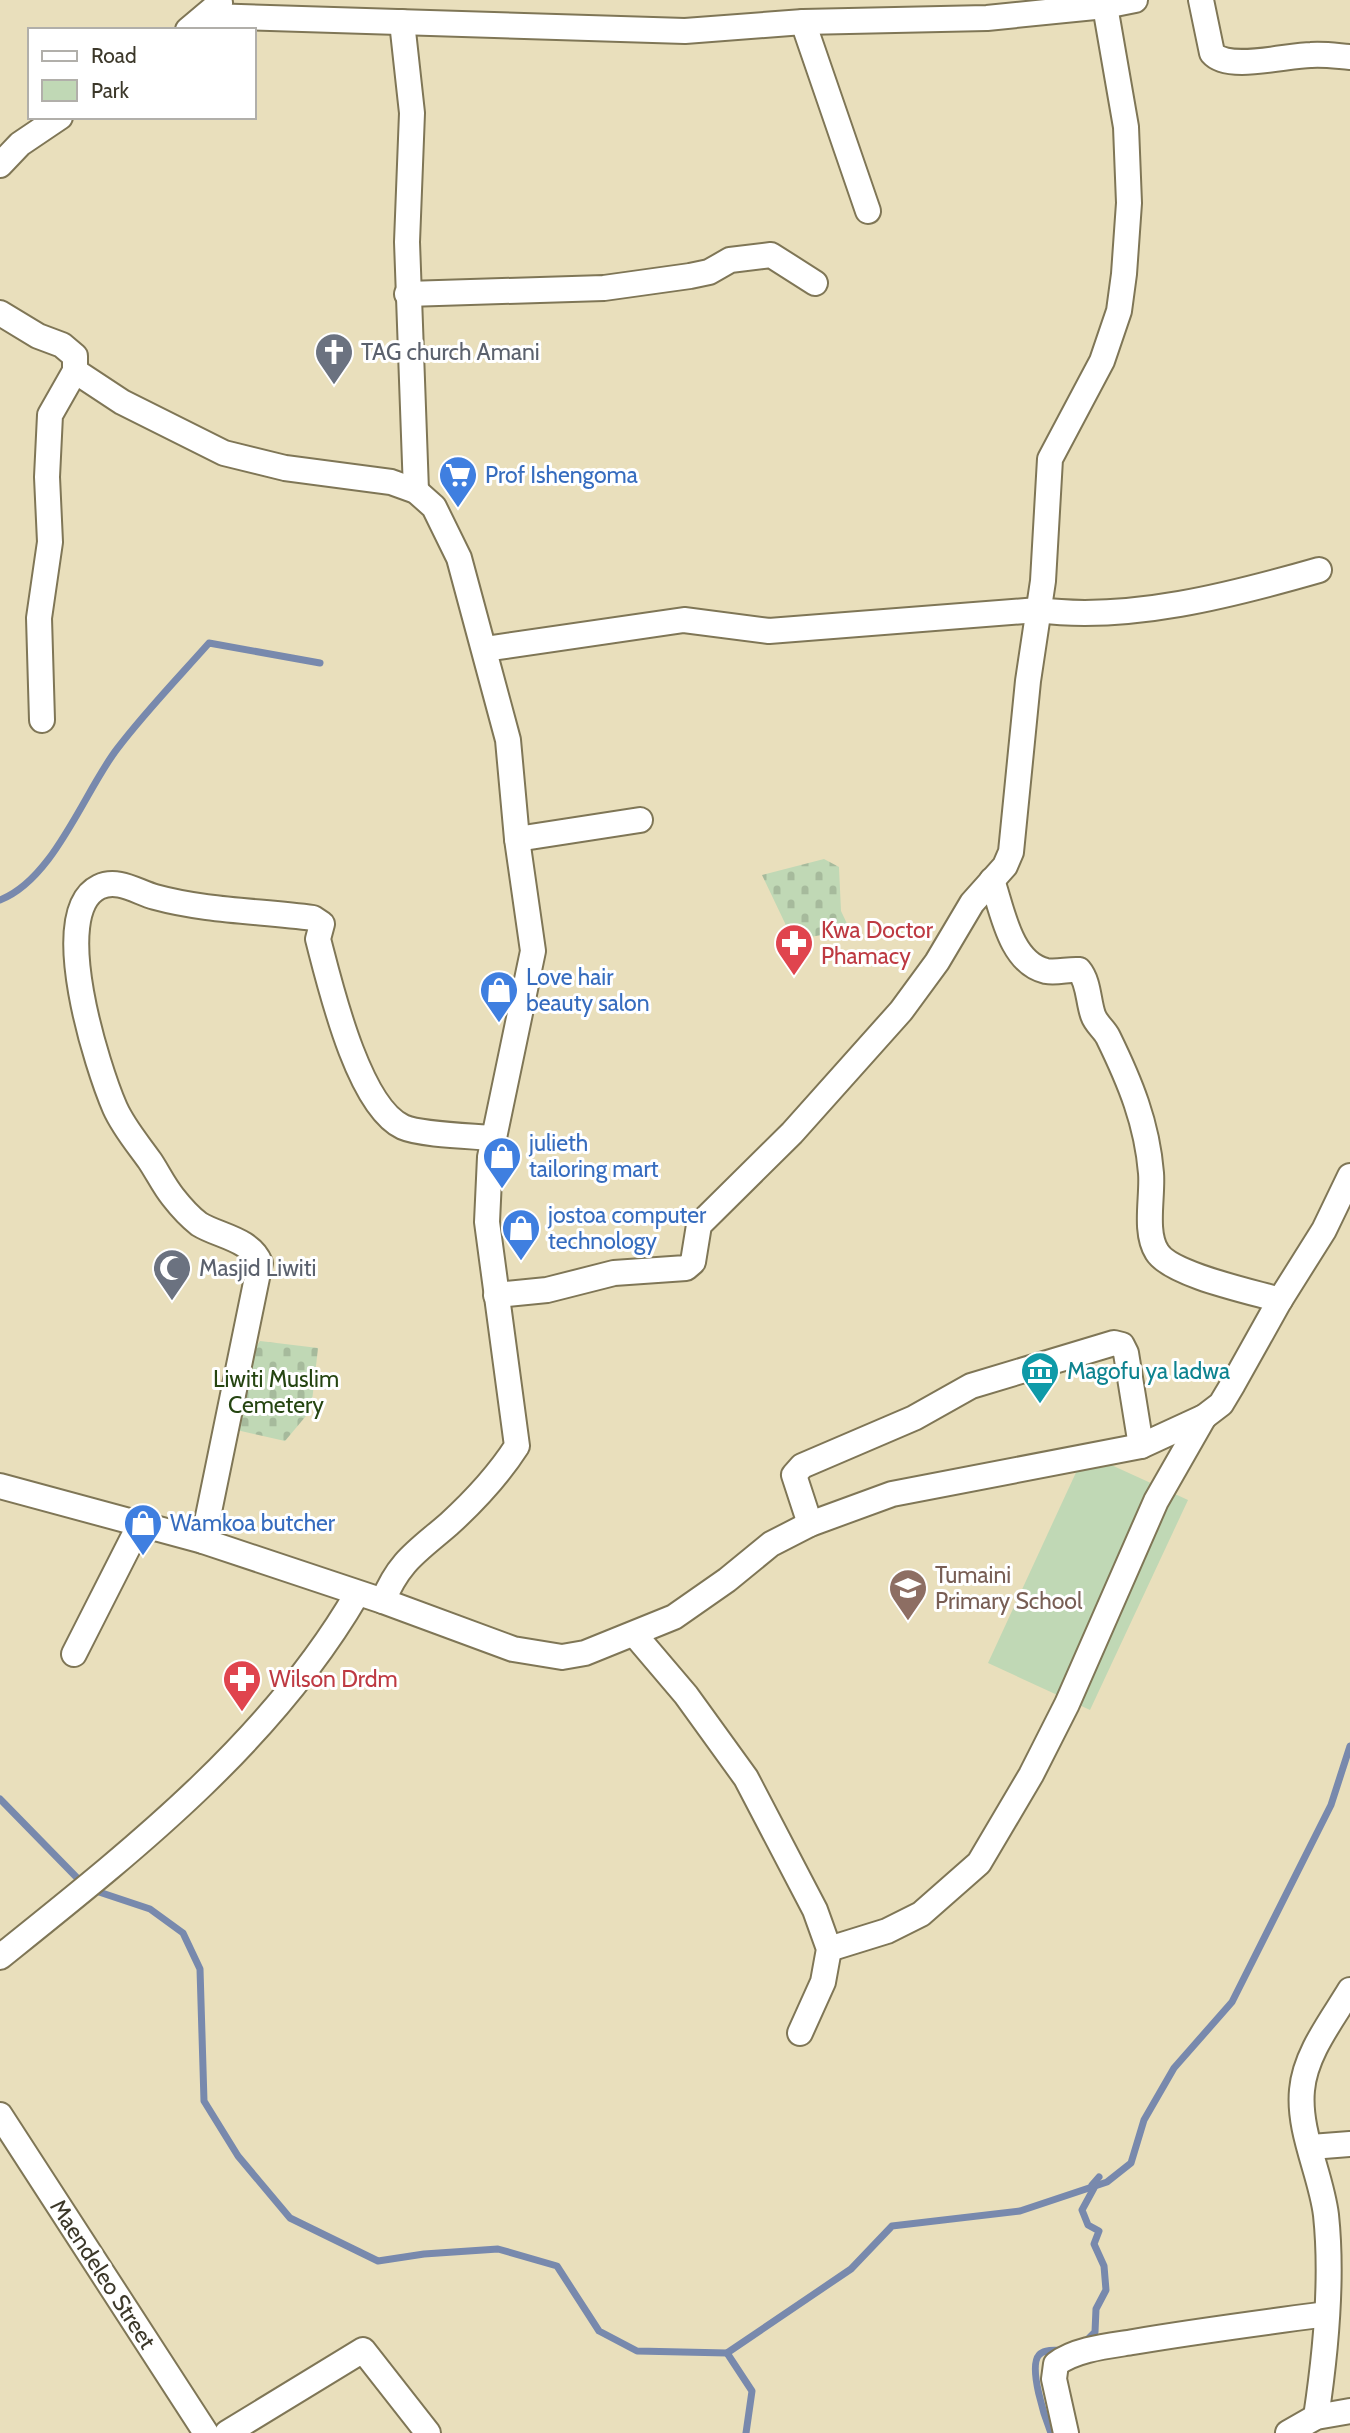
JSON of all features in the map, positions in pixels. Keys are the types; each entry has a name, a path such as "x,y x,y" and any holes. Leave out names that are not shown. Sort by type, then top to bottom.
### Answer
{"street":[{"path":"191,28 216,8 402,22 685,31 803,22 987,18 1105,6 1135,0"},
{"path":"1201,0 1212,54 1217,59 1230,62 1309,54 1350,57"},
{"path":"496,1295 547,1290 614,1273 686,1268 693,1262 699,1225 792,1133 901,1011 931,971 972,903 1005,866 1011,852 1038,610 1049,459 1102,361 1119,311 1124,274 1129,203 1126,127 1105,6"},
{"path":"402,22 412,113 407,294 416,491"},
{"path":"803,22 868,211"},
{"path":"0,166 20,144 57,119"},
{"path":"407,294 604,288 690,276 709,272 730,260 771,255 815,283"},
{"path":"0,313 38,336 62,345 75,356 75,371 50,415 47,477 50,542 39,618 42,720"},
{"path":"75,371 122,402 224,453 285,468 391,482 416,491 434,507 459,558 508,740 517,839 533,951 490,1157 487,1223 517,1446 450,1523 419,1547 394,1575 383,1601"},
{"path":"485,649 684,620 769,631 1038,610 1065,614 1115,612 1212,597 1319,570"},
{"path":"517,839 640,820"},
{"path":"992,880 1016,947 1027,963 1047,971 1079,970 1084,976 1096,1022 1107,1034 1142,1115 1151,1174 1152,1229 1157,1252 1167,1261 1208,1280 1280,1300"},
{"path":"203,1541 260,1263 248,1248 199,1223 172,1196 115,1107 78,979 75,953 80,917 86,898 98,888 111,884 131,887 155,897 218,908 313,918 322,924 318,939 348,1046 379,1106 392,1121 406,1129 494,1138"},
{"path":"0,1486 203,1541 383,1601 513,1649 562,1657 585,1654 674,1617 727,1580 771,1544 810,1524 892,1494 1141,1446 1203,1417 1221,1404 1280,1300 1324,1230 1350,1176"},
{"path":"810,1524 795,1485 794,1475 802,1466 914,1418 971,1386 1114,1343 1122,1345 1126,1353 1141,1446"},
{"path":"829,1949 867,1938 920,1914 978,1863 999,1833 1037,1763 1156,1501 1203,1417"},
{"path":"74,1654 140,1524"},
{"path":"0,1957 135,1847 258,1730 295,1687 357,1594"},
{"path":"635,1635 685,1695 747,1777 815,1910 829,1949 823,1982 800,2033"},
{"path":"1316,2417 1329,2280 1325,2213 1303,2116 1302,2089 1308,2062 1350,1990"},
{"name":"Maendeleo Street","path":"0,2115 206,2433"},
{"path":"1311,2147 1350,2144"},
{"path":"1066,2433 1054,2379 1056,2364 1063,2359 1104,2347 1188,2332 1326,2314"},
{"path":"227,2433 363,2350 428,2433"},
{"path":"1288,2433 1316,2417 1350,2411"}],"green space":[{"path":"824,859 839,867 841,911 850,930 793,940 762,875"},
{"name":"Liwiti Muslim Cemetery","path":"260,1341 318,1348 311,1410 285,1441 228,1428 244,1364"},
{"path":"1085,1453 1188,1500 1090,1710 988,1663"}],"waterway":[{"path":"0,900 19,889 36,874 66,833 117,749 209,643 320,663"},
{"path":"0,1799 87,1888 150,1909 183,1933 200,1969 204,2101 238,2156 290,2218 378,2261 424,2254 498,2249 557,2266 599,2331 637,2351 727,2353 851,2269 892,2226 1020,2211 1107,2182 1131,2163 1144,2120 1174,2068 1232,2002 1331,1805 1350,1746"},
{"path":"1085,2342 1095,2332 1096,2309 1106,2290 1104,2266 1094,2244 1099,2231 1088,2225 1082,2210 1094,2188 1092,2185 1099,2177"},
{"path":"1051,2433 1036,2381 1036,2361 1044,2352 1061,2350"},
{"path":"727,2353 752,2391 746,2433"}],"place":[{"name":"TAG church Amani","path":"334,386"},
{"name":"Prof Ishengoma","path":"458,509"},
{"name":"Kwa Doctor Phamacy","path":"794,977"},
{"name":"Love hair beauty salon","path":"499,1024"},
{"name":"julieth tailoring mart","path":"502,1190"},
{"name":"jostoa computer technology","path":"521,1262"},
{"name":"Masjid Liwiti","path":"172,1302"},
{"name":"Magofu ya ladwa","path":"1040,1405"},
{"name":"Wamkoa butcher","path":"143,1557"},
{"name":"Tumaini Primary School","path":"908,1622"},
{"name":"Wilson Drdm","path":"242,1713"}]}
